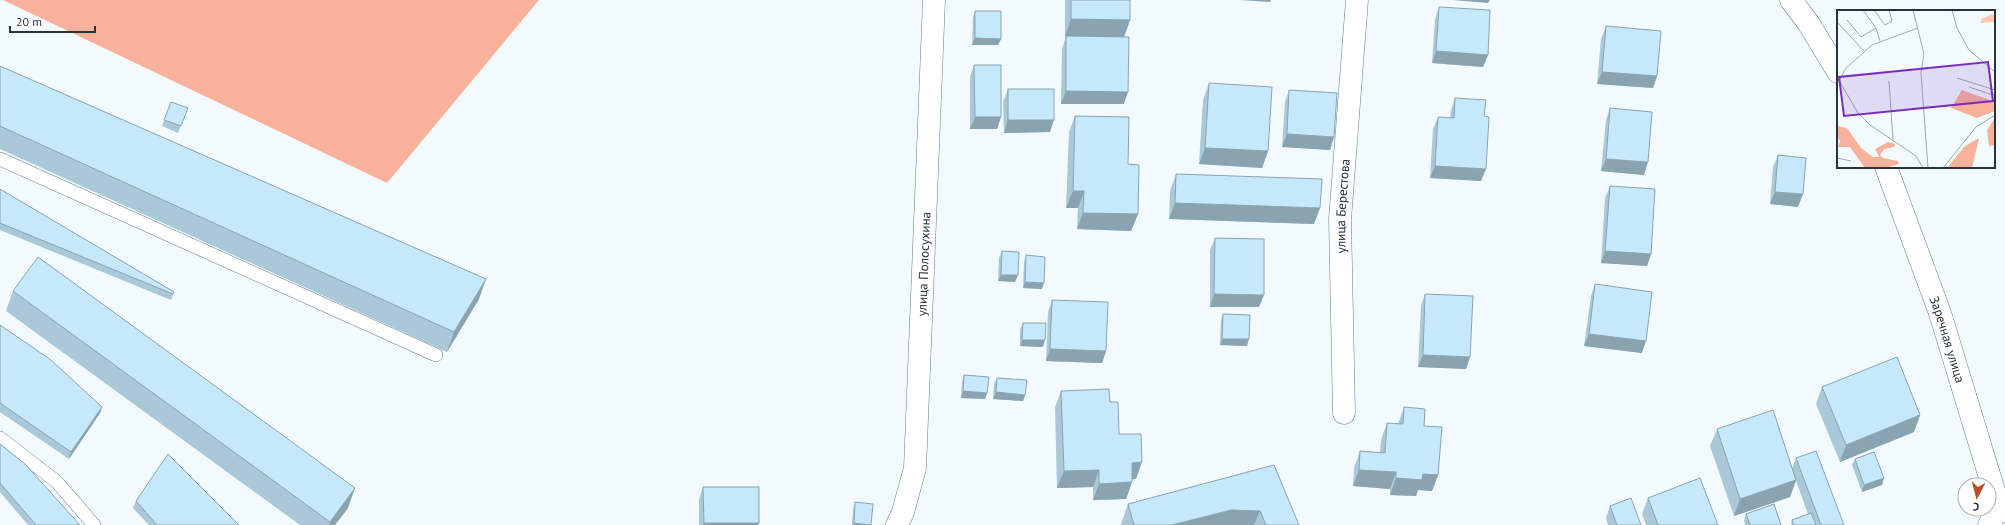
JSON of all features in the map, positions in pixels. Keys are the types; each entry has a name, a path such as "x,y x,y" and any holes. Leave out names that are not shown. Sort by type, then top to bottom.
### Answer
{"street":[{"name":"улица Полосухина","path":"896,525 903,512 915,468 934,0"},
{"name":"улица Берестова","path":"1344,413 1340,218 1357,0"},
{"path":"1791,0 1809,24 1837,70"},
{"name":"Заречная улица","path":"1886,168 1940,313 1998,514"}],"lane":[{"path":"0,159 436,355"},
{"path":"0,438 57,482 94,525"}],"shaded area":[{"path":"3,0 539,0 387,183"}],"building":[{"path":"1071,0 1130,0 1130,20 1071,19"},
{"path":"1439,7 1490,10 1488,55 1436,51"},
{"path":"975,11 1001,11 1001,39 975,38"},
{"path":"1606,26 1661,31 1657,76 1602,72"},
{"path":"1066,36 1129,37 1128,92 1066,91"},
{"path":"974,65 1001,65 1001,117 975,117"},
{"path":"0,66 486,279 454,332 0,126"},
{"path":"1209,83 1272,87 1268,151 1205,148"},
{"path":"1008,89 1054,89 1054,120 1008,120"},
{"path":"1289,90 1337,93 1334,137 1287,134"},
{"path":"1455,98 1486,100 1484,116 1489,117 1486,169 1435,166 1438,117 1454,118"},
{"path":"171,102 188,108 181,126 164,120"},
{"path":"1610,108 1652,112 1648,162 1606,159"},
{"path":"1075,116 1129,117 1128,164 1139,165 1138,214 1083,213 1084,191 1073,191"},
{"path":"1778,155 1806,158 1803,194 1775,192"},
{"path":"1176,174 1322,179 1320,208 1175,203"},
{"path":"1610,186 1655,189 1651,254 1605,251"},
{"path":"0,189 174,292 173,294 0,223"},
{"path":"1215,238 1264,239 1264,295 1214,294"},
{"path":"1002,251 1019,252 1018,275 1001,275"},
{"path":"1026,255 1045,257 1044,283 1025,282"},
{"path":"38,257 355,488 330,522 13,291"},
{"path":"1595,284 1652,292 1646,341 1589,334"},
{"path":"1425,294 1473,296 1470,357 1423,355"},
{"path":"1052,300 1108,302 1106,351 1050,349"},
{"path":"1223,314 1250,315 1249,339 1222,339"},
{"path":"1023,323 1046,323 1045,340 1022,340"},
{"path":"0,325 51,360 102,407 71,452 0,403"},
{"path":"1897,357 1920,415 1846,445 1822,387"},
{"path":"964,375 989,377 987,393 963,391"},
{"path":"997,378 1027,380 1025,395 996,392"},
{"path":"1109,389 1110,402 1118,402 1119,434 1141,434 1142,462 1132,463 1132,482 1099,484 1099,470 1064,471 1061,391"},
{"path":"1404,407 1425,409 1424,426 1442,427 1438,475 1423,474 1422,480 1396,478 1396,472 1359,470 1360,451 1385,453 1387,423 1403,424"},
{"path":"1773,410 1796,480 1740,499 1717,429"},
{"path":"0,444 25,464 80,525 36,525 0,483"},
{"path":"1816,451 1844,525 1821,525 1796,458"},
{"path":"1874,452 1884,478 1864,485 1855,459"},
{"path":"168,454 239,525 157,525 136,501"},
{"path":"1274,465 1299,525 1266,525 1260,511 1231,510 1172,525 1134,525 1128,504"},
{"path":"1700,478 1718,525 1658,525 1648,498"},
{"path":"703,487 759,487 759,523 704,523"},
{"path":"1631,498 1641,525 1617,525 1610,506"},
{"path":"855,502 873,504 871,525 854,523"},
{"path":"1774,504 1781,525 1750,525 1746,514"},
{"path":"1811,513 1816,525 1794,525 1792,520"}]}
